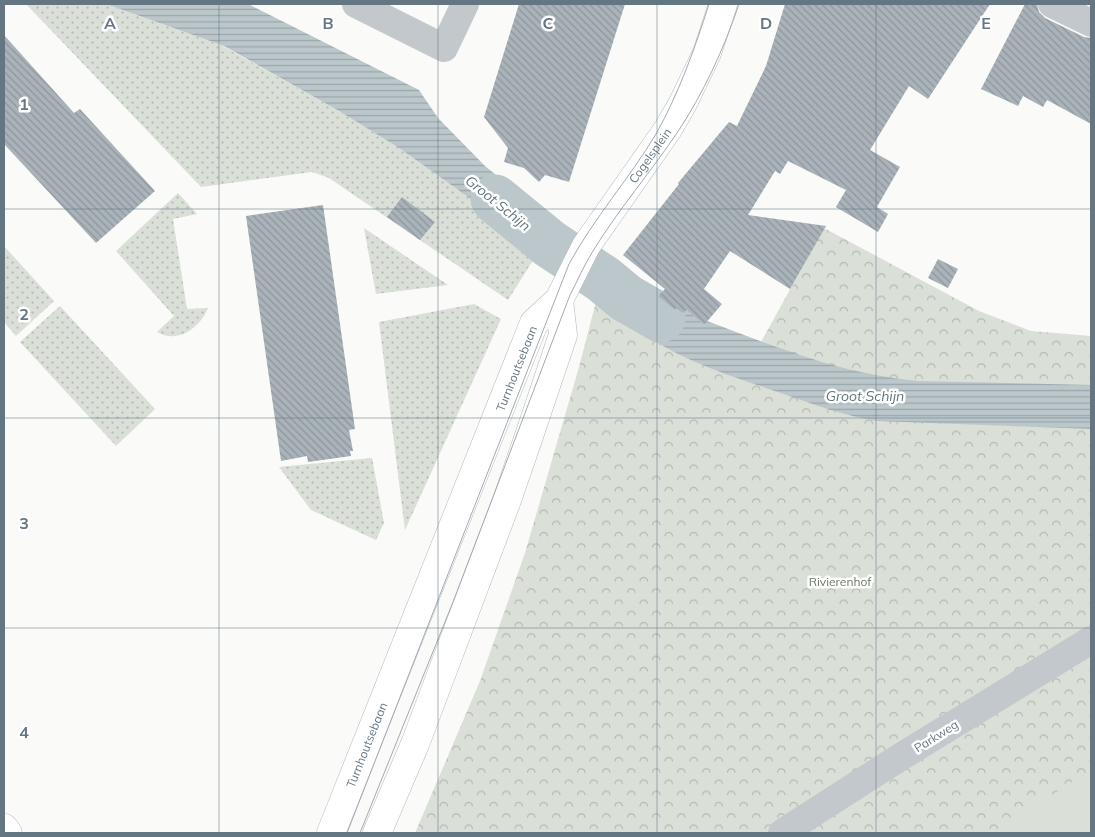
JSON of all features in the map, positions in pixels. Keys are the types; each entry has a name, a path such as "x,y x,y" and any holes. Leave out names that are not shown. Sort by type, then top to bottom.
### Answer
{"main road":[{"name":"Cogelsplein","path":"564,289 586,246 684,103 707,53 723,4"},
{"name":"Turnhoutsebaan","path":"331,833 534,323 564,289"},
{"path":"377,833 415,744 507,500 563,335 564,289"}],"street":[{"path":"356,4 444,48 465,4"},
{"path":"1052,4 1091,24"},
{"name":"Parkweg","path":"782,833 902,756 1091,640"}],"green space":[{"path":"26,4 106,4 221,45 339,111 399,148 468,197 537,254 508,300 329,178 312,172 201,187"},
{"path":"178,193 197,214 173,219 187,309 208,308 194,328 180,335 173,336 157,332 174,316 116,251"},
{"path":"364,228 448,285 376,294"},
{"name":"Rivierenhof","path":"824,228 979,311 1031,331 1091,336 1091,833 415,833 480,681 525,553 579,367 598,294 616,266 675,310 676,308 683,313 687,310 704,325 707,321 761,342"},
{"path":"4,246 54,301 16,336 4,322"},
{"path":"474,304 501,319 405,530 379,322"},
{"path":"60,306 155,409 116,446 20,342"},
{"path":"372,458 384,523 376,540 311,510 279,467"},
{"path":"1091,770 1091,833 994,832"}],"water":[{"name":"Groot Schijn","path":"106,4 248,4 419,90 438,118 485,166 558,225 537,254 468,197 399,148 339,111 224,46"},
{"name":"Groot Schijn","path":"616,266 668,306 675,310 676,308 683,313 687,310 704,325 707,321 784,350 864,373 918,381 1091,385 1091,429 877,421 829,409 754,384 674,352 644,333 598,294"}],"building":[{"path":"519,4 625,4 569,182 545,175 539,182 524,168 504,162 508,148 484,117"},
{"path":"785,4 990,4 928,99 909,86 870,150 900,167 877,207 888,214 878,232 836,207 846,190 788,161 780,174 775,171 748,215 826,226 790,289 730,251 704,289 722,304 704,325 687,310 683,313 676,308 675,310 658,296 665,289 623,255 678,183 729,122 737,126 766,66"},
{"path":"1025,4 1037,4 1039,12 1045,18 1084,37 1091,38 1091,124 1047,100 1043,107 1023,96 1018,106 981,89"},
{"path":"4,35 74,113 80,109 155,191 96,243 4,144"},
{"path":"402,197 435,222 420,240 387,217"},
{"path":"323,205 355,429 349,430 353,451 350,451 351,456 308,462 307,456 281,461 246,216"},
{"path":"938,259 958,269 948,288 928,278"}],"waterway":[{"name":"Groot Schijn","path":"495,199 550,244 603,279 626,298 661,318"}],"tram line":[{"path":"347,833 569,264 589,231 656,134 686,70 709,4"},
{"path":"360,833 453,602 570,295 603,236 667,148 696,103 727,38 739,4"}]}
